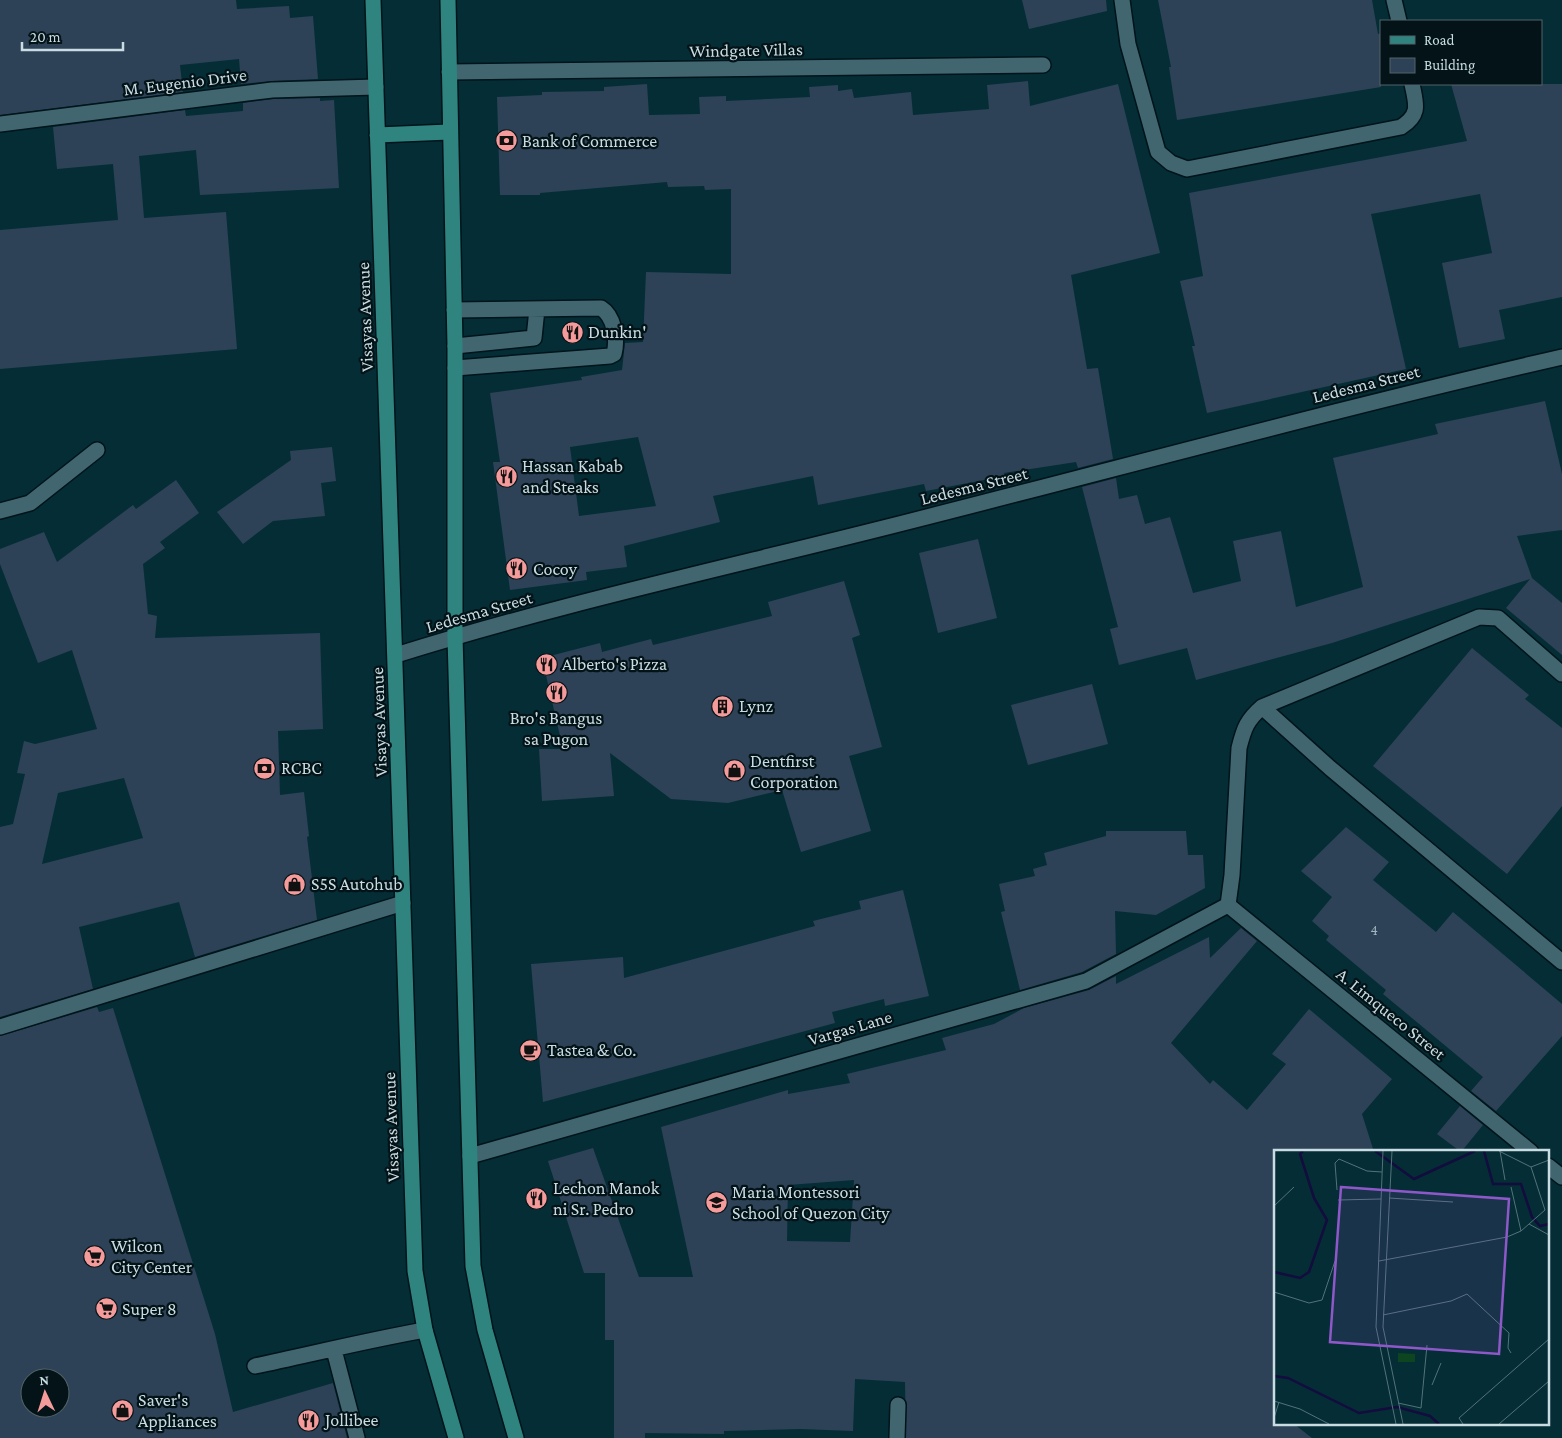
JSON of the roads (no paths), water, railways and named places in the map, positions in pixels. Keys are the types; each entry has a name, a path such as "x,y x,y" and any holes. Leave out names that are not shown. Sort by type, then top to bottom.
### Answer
{"main road":[{"name":"Visayas Avenue","path":"373,0 415,1271 425,1330 456,1438"},
{"path":"448,0 449,132 455,346 455,637 473,1266 485,1330 516,1438"},
{"path":"377,135 449,132"}],"street":[{"path":"1122,0 1128,44 1158,152 1171,163 1187,169 1402,127 1411,120 1417,107 1412,85"},
{"path":"1394,0 1399,20"},
{"name":"Windgate Villas","path":"449,72 1044,65"},
{"name":"M. Eugenio Drive","path":"0,124 272,90 376,87"},
{"path":"454,310 601,308 608,313 612,322 616,347 614,354 454,368"},
{"path":"455,346 534,338 537,309"},
{"name":"Ledesma Street","path":"396,655 455,637 1420,389 1562,357"},
{"path":"0,512 30,503 97,450"},
{"path":"1228,905 1240,748 1243,732 1250,717 1262,706 1479,617 1498,618 1562,674"},
{"path":"1262,706 1330,768 1562,962"},
{"path":"0,1027 404,902"},
{"name":"Vargas Lane","path":"470,1156 1086,981 1228,905"},
{"name":"A. Limqueco Street","path":"1228,905 1529,1150"},
{"path":"1550,1168 1562,1177"},
{"path":"255,1366 334,1350 375,1338 425,1330"},
{"path":"334,1350 357,1438"},
{"path":"897,1438 898,1405"}],"place":[{"name":"Bank of Commerce","path":"506,141"},
{"name":"Dunkin'","path":"572,332"},
{"name":"Hassan Kabab and Steaks","path":"506,476"},
{"name":"Cocoy","path":"517,569"},
{"name":"Alberto's Pizza","path":"546,664"},
{"name":"Bro's Bangus sa Pugon","path":"556,693"},
{"name":"Lynz","path":"723,706"},
{"name":"RCBC","path":"265,768"},
{"name":"Dentfirst Corporation","path":"734,771"},
{"name":"S5S Autohub","path":"295,884"},
{"name":"Tastea & Co.","path":"531,1050"},
{"name":"Lechon Manok ni Sr. Pedro","path":"537,1198"},
{"name":"Maria Montessori School of Quezon City","path":"716,1202"},
{"name":"Wilcon City Center","path":"95,1256"},
{"name":"Super 8","path":"106,1309"},
{"name":"Saver's Appliances","path":"122,1410"},
{"name":"Jollibee","path":"309,1420"}]}
